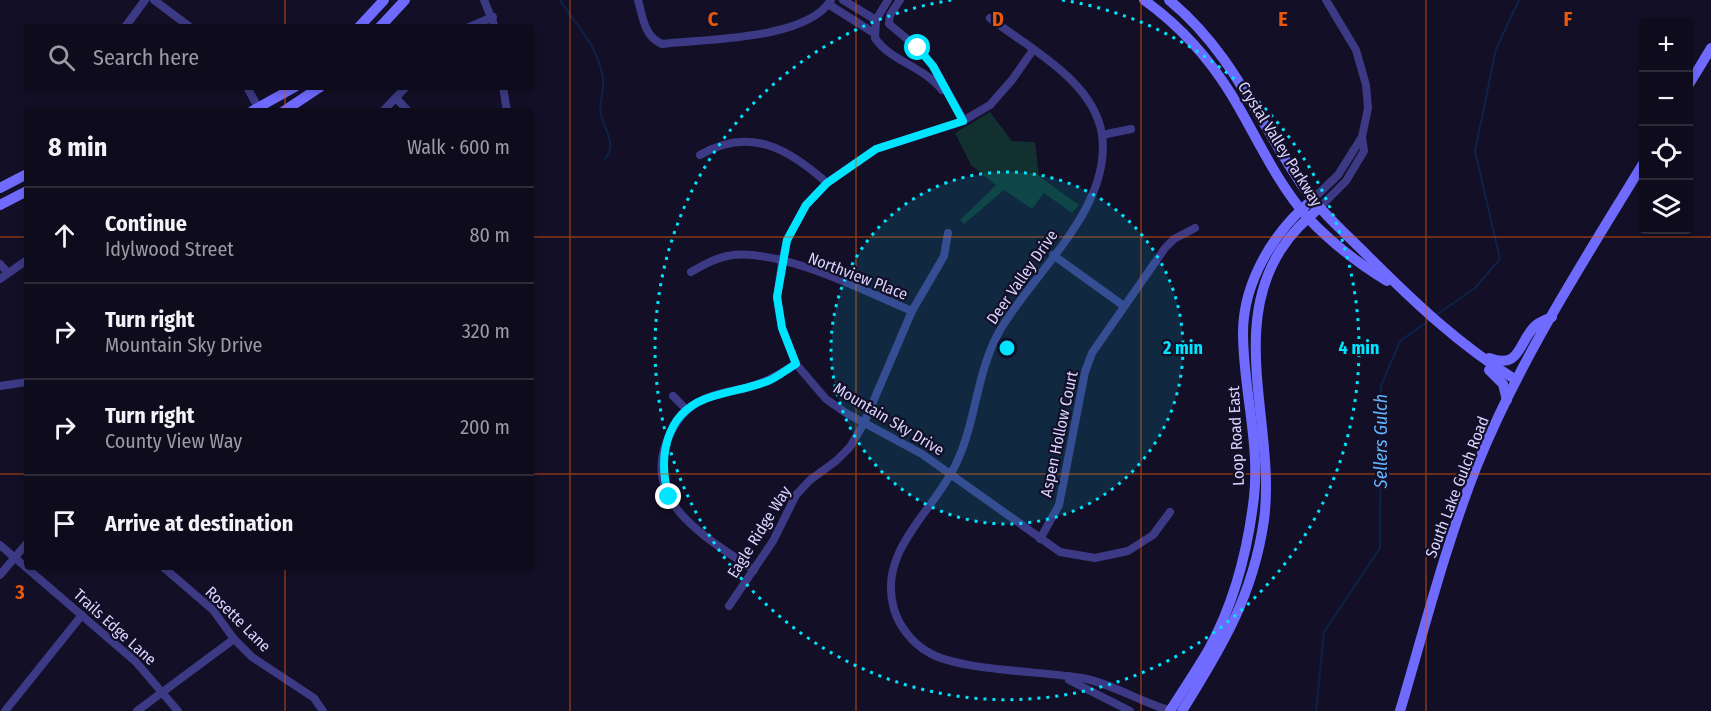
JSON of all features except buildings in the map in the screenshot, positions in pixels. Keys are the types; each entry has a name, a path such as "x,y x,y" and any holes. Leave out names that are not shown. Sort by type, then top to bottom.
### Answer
{"main road":[{"path":"362,24 384,0"},
{"path":"383,24 405,0"},
{"name":"Crystal Valley Parkway","path":"1144,0 1185,35 1211,64 1305,213 1358,261 1402,291"},
{"name":"Crystal Valley Parkway","path":"1169,0 1202,31 1225,58 1316,204 1402,291 1449,333 1475,354 1516,380"},
{"path":"1693,79 1711,48"},
{"path":"260,108 290,90"},
{"path":"288,108 316,90"},
{"name":"South Lake Gulch Road","path":"1400,711 1442,567 1476,469 1516,380 1639,170"},
{"path":"0,188 24,176"},
{"path":"0,205 24,193"},
{"name":"Loop Road East","path":"1171,711 1209,648 1226,611 1243,561 1254,495 1255,450 1243,332 1248,301 1257,272 1272,245 1316,204"},
{"name":"Loop Road East","path":"1182,711 1226,641 1244,600 1254,566 1264,519 1265,436 1254,329 1263,286 1275,259 1305,213"},
{"path":"1475,354 1499,362 1508,361 1515,357 1535,326 1552,316"},
{"path":"1475,354 1479,363 1499,378 1507,400"}],"street":[{"path":"127,24 145,0"},
{"path":"154,0 186,24"},
{"path":"484,0 494,24"},
{"path":"638,0 647,33 653,40 662,44 790,29 816,16 830,2 874,33 883,48 932,77 951,100"},
{"path":"843,0 876,20"},
{"path":"874,33 876,20 888,0"},
{"path":"900,0 890,15 889,24 926,56 963,121"},
{"path":"1316,204 1357,166 1364,151 1362,137 1368,108 1366,85 1356,50 1326,0"},
{"path":"476,24 493,17"},
{"name":"Deer Valley Drive","path":"990,18 1067,75 1084,92 1093,108 1102,135 1103,158 1097,187 1091,201 995,341 960,457 895,561 890,590 896,616 917,644 928,653 943,658 1059,676"},
{"name":"Mountain Sky Drive","path":"1033,50 1012,80 990,105 963,121 876,149 827,183 806,205 795,222 782,262 777,297 782,328 796,364 826,399 864,423 922,454 1060,552 1078,556 1112,556 1128,552 1145,542 1170,512"},
{"path":"248,90 256,108"},
{"path":"386,108 403,90"},
{"path":"504,90 506,108"},
{"path":"396,98 405,108"},
{"path":"1102,135 1131,129"},
{"path":"700,155 719,143 742,140 765,144 792,155 827,183"},
{"name":"Aspen Hollow Court","path":"1040,538 1059,505 1088,362 1101,337 1165,248 1174,239 1196,228"},
{"name":"Eagle Ridge Way","path":"729,606 773,541 796,495 850,447 864,423 912,311 944,256 948,233"},
{"name":"Northview Place","path":"691,272 711,260 733,255 782,262 829,276 912,311"},
{"path":"1053,255 1124,306"},
{"path":"0,279 24,262"},
{"path":"0,264 7,272"},
{"path":"754,570 691,526 669,497 662,464 665,446 678,420 686,410 703,399 769,380 796,364"},
{"path":"0,386 24,382"},
{"path":"673,396 686,410"},
{"name":"Trails Edge Lane","path":"0,545 24,566"},
{"path":"0,575 24,547"},
{"name":"Trails Edge Lane","path":"29,570 136,662 163,690 178,711"},
{"name":"Rosette Lane","path":"166,570 213,610 234,639 252,657 314,698 323,711"},
{"path":"4,711 82,615"},
{"path":"137,711 234,639"},
{"path":"1059,676 1098,682 1171,711"},
{"path":"1059,676 1086,686 1130,711"}],"green space":[{"path":"990,112 1012,141 1035,142 1039,176 1079,205 1072,213 1044,193 1032,209 1004,190 964,224 960,220 996,185 971,165 955,133"}],"waterway":[{"path":"560,0 586,36 600,66 603,78 600,110 610,143 605,159"},
{"name":"Sellers Gulch","path":"1435,316 1475,288 1500,259 1475,151 1496,49 1519,0"},
{"name":"Sellers Gulch","path":"1316,711 1324,632 1380,548 1381,386 1400,341 1431,319"}],"route":[{"path":"669,497 662,464 665,446 671,431 686,410 703,399 769,380 796,364 782,328 777,297 787,240 806,205 827,183 876,149 963,121 933,66 918,48"}]}
